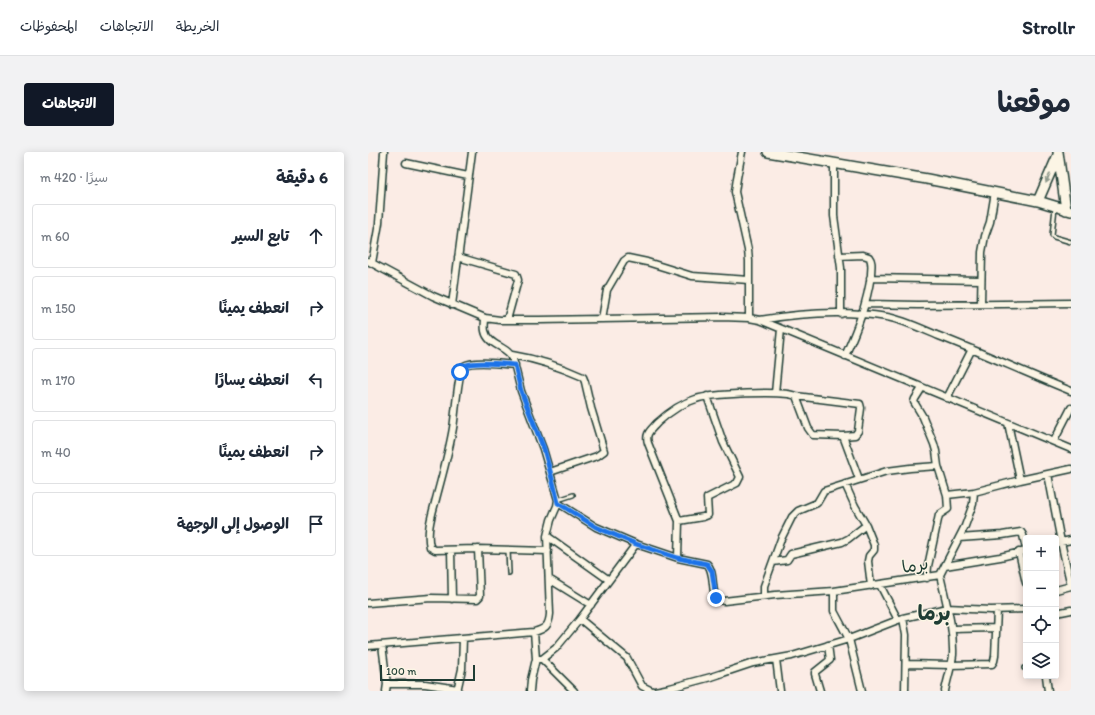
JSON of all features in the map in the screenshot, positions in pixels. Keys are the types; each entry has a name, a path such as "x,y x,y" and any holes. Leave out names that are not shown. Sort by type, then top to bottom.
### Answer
{"main road":[{"path":"768,152 995,192 1038,201 1069,211"},
{"path":"1038,201 1058,154"},
{"path":"1058,154 1069,211"}],"street":[{"path":"384,152 379,223 370,262 452,305 485,318 507,320 722,317 760,320 1071,449"},
{"path":"452,305 472,152"},
{"path":"742,152 735,192 748,250 749,318"},
{"path":"406,163 468,176"},
{"path":"834,164 834,216 839,256 841,314"},
{"path":"981,304 982,252 984,236 990,222 995,192"},
{"path":"839,256 863,255 869,257 872,264 868,293 863,314 846,356"},
{"path":"458,257 516,274 518,280 507,320"},
{"path":"602,319 607,290 624,261 628,258 647,262 692,276 749,280"},
{"path":"870,278 981,280"},
{"path":"865,304 1070,303 1071,295"},
{"path":"760,320 788,315 813,313 863,314 889,317 972,349 1071,391"},
{"path":"485,318 485,331 488,337 512,355 524,357 583,377 604,451 597,456 550,472"},
{"path":"774,393 781,329"},
{"path":"947,398 972,349"},
{"path":"368,646 534,632 545,628 548,624 550,614 547,536 558,501 544,449 521,391 512,355"},
{"path":"515,365 474,363 465,365 461,368 453,430 434,506 429,542 430,547 433,549 548,551"},
{"path":"922,388 914,402 923,417 934,444 948,509 939,515 928,566 927,578"},
{"path":"558,501 596,527 636,544 678,558 679,521 648,443 647,435 649,432 663,418 685,403 707,396 774,393 860,404 861,408 858,431 855,435 813,436 808,428 796,396"},
{"path":"679,521 706,517 708,513 706,504 707,498 737,483 740,477 723,442 707,396"},
{"path":"1054,441 1071,408"},
{"path":"1008,424 1020,480"},
{"path":"843,436 858,479"},
{"path":"764,596 764,586 789,522 795,512 817,503 824,491 858,479 887,471 938,466"},
{"path":"946,495 974,492 1020,480 1070,471"},
{"path":"1048,474 1057,535"},
{"path":"845,484 866,525 875,547 868,560 871,586"},
{"name":"برما","path":"678,558 705,564 710,567 712,571 715,596 724,601 764,596 834,591 927,578 940,575 945,566 965,526 973,504 974,492"},
{"path":"773,562 787,560 791,554 842,542 866,525"},
{"path":"959,538 1021,532 1023,535"},
{"path":"547,536 610,580"},
{"path":"1059,543 1071,540"},
{"path":"539,659 556,648 591,605 636,544"},
{"path":"1059,546 1071,586 1059,589"},
{"path":"368,603 431,598 476,600 479,598 478,549"},
{"path":"451,550 452,599"},
{"path":"945,566 1000,557 1023,551"},
{"path":"1019,552 1023,571"},
{"path":"940,575 952,629 952,657 945,691"},
{"path":"549,579 591,605"},
{"path":"880,584 900,619 906,635 905,691"},
{"path":"834,591 834,610 849,639 862,691"},
{"path":"655,691 671,689 753,662 792,656 849,639 900,619 947,608 997,610 1023,609"},
{"path":"906,664 987,665 994,663 997,610"},
{"path":"1059,612 1071,610"},
{"path":"580,619 626,658 642,686 652,691"},
{"path":"952,629 996,628"},
{"path":"530,691 531,680 539,659 534,632"},
{"path":"387,684 425,684 457,690 462,669 463,638"},
{"path":"382,645 387,684 386,691"},
{"path":"820,691 815,674 830,660 828,645"},
{"path":"776,658 780,691"},
{"path":"539,659 574,691"},
{"path":"1046,679 1048,691"},
{"path":"637,691 642,686"}],"lane":[{"path":"1055,206 1052,235 1071,242"},
{"path":"558,501 573,495"},
{"path":"508,550 510,573"}],"district":[{"name":"برما","path":"934,613"}],"route":[{"path":"460,372 461,368 465,365 474,363 515,365 521,391 544,449 558,503 596,527 636,544 678,558 707,564 712,571 716,598"}]}
